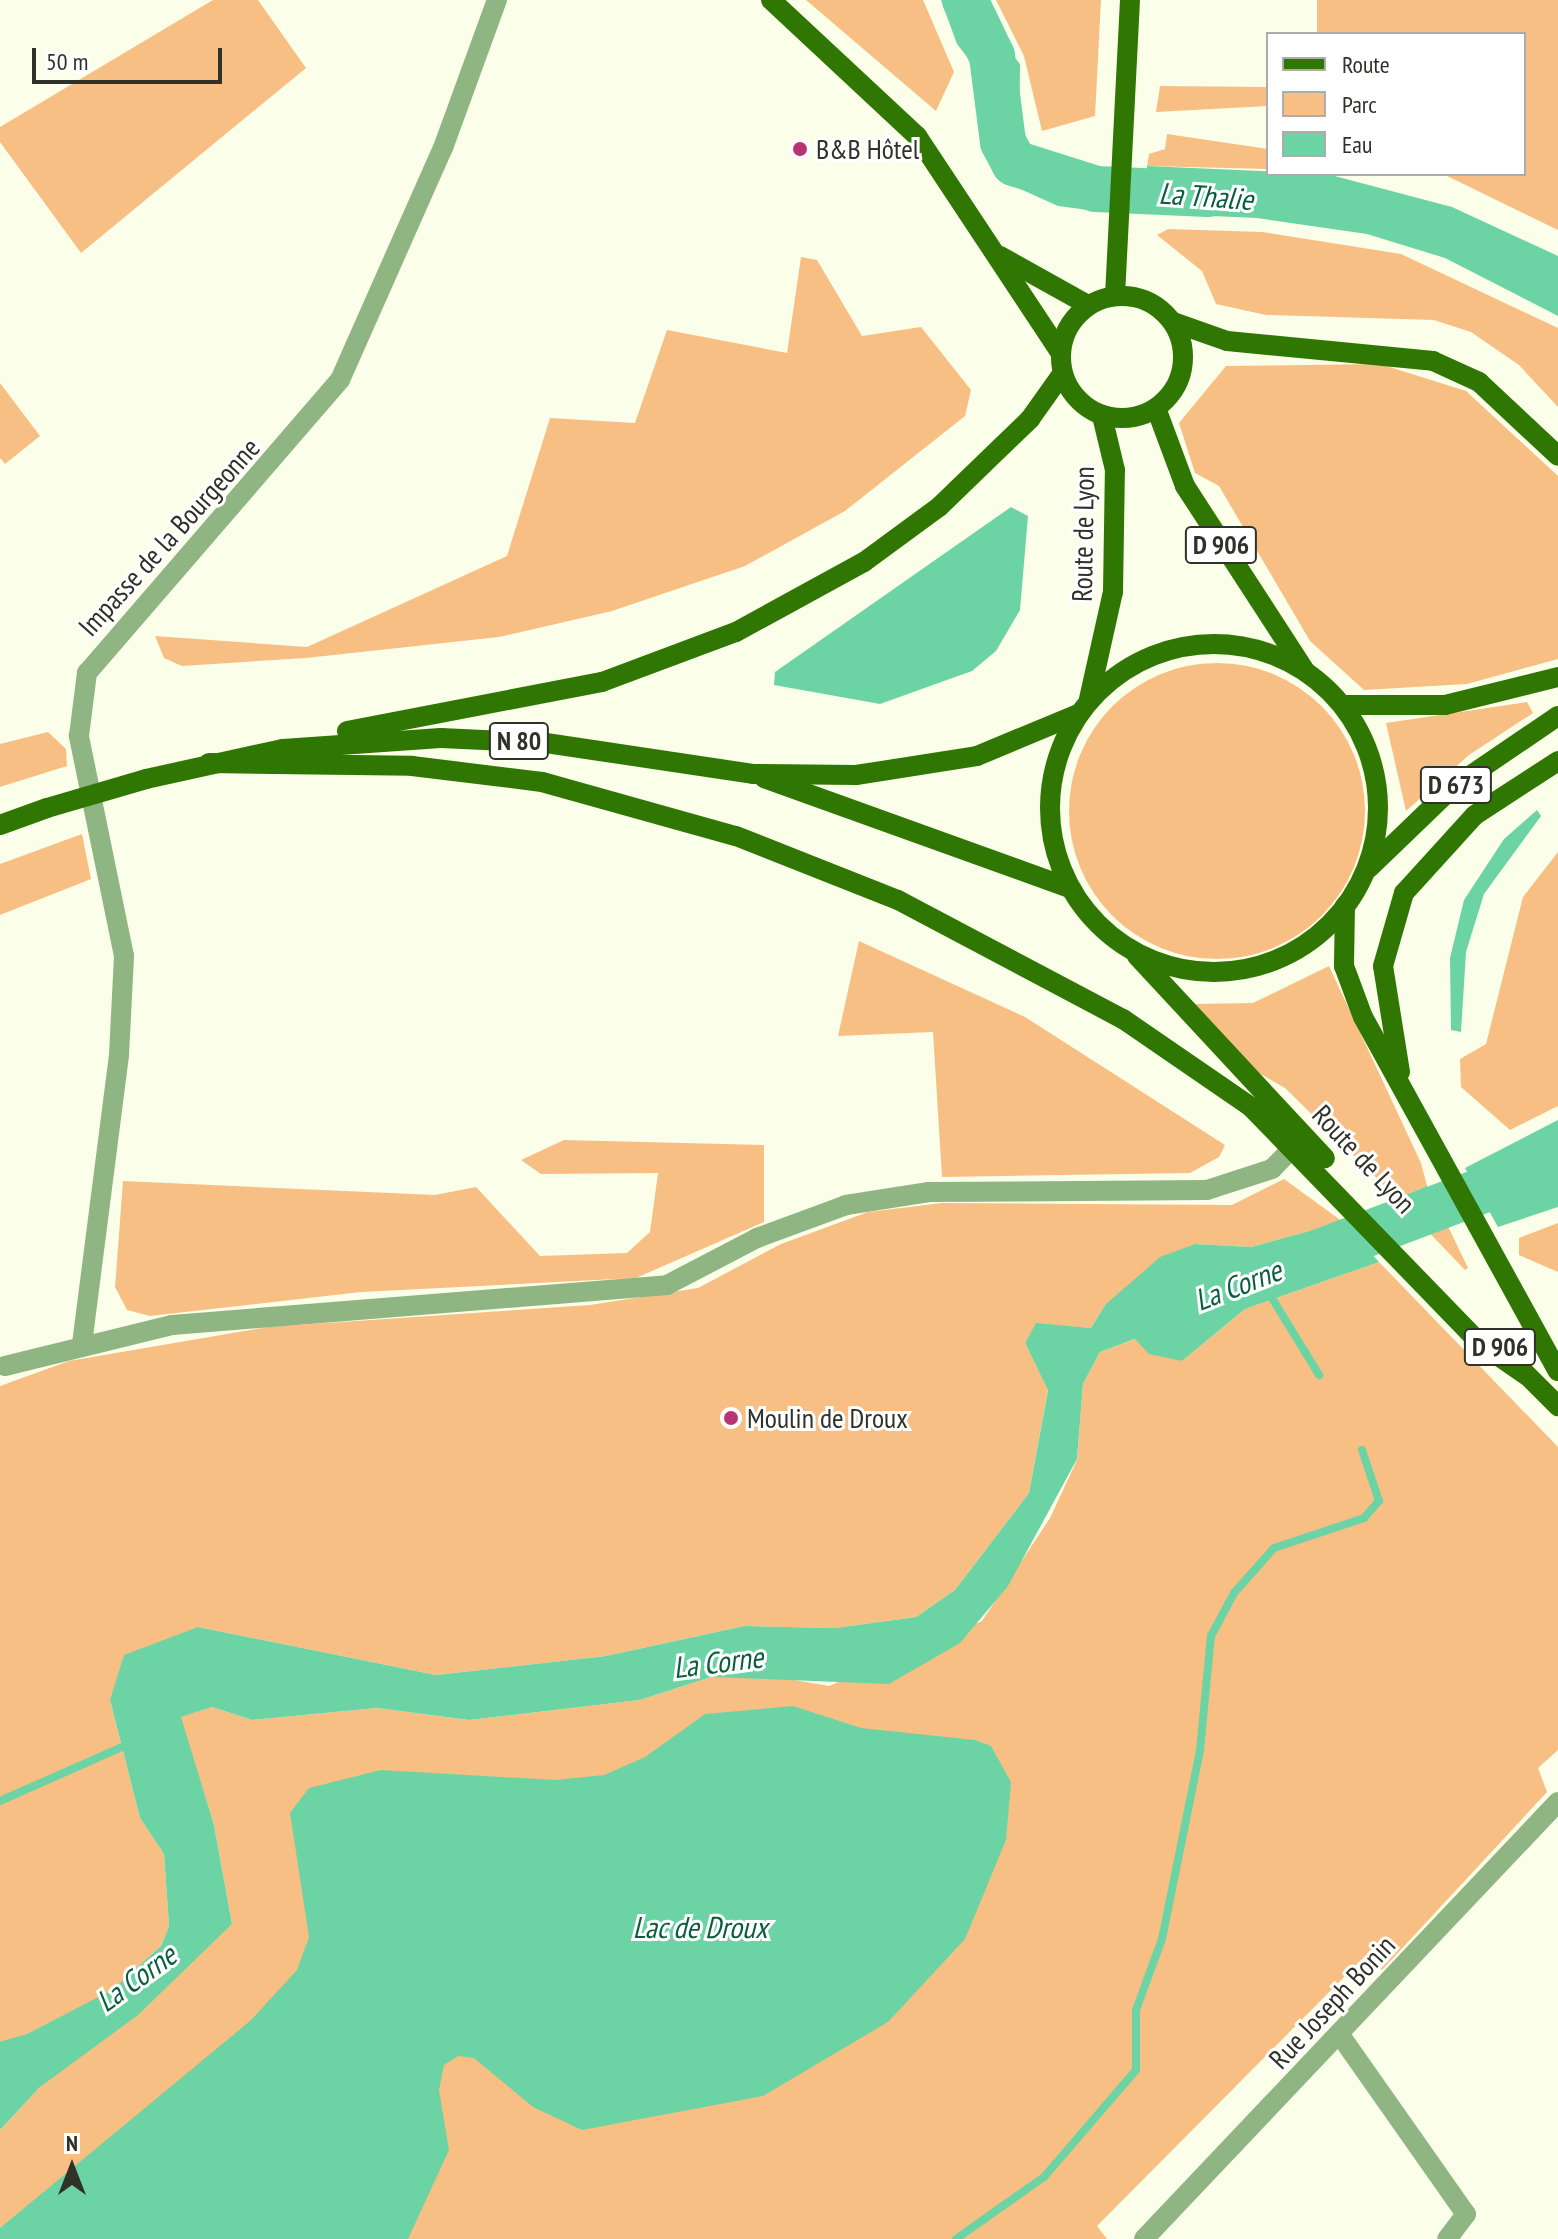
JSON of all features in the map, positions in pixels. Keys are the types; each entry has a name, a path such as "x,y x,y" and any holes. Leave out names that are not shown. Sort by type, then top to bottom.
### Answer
{"main road":[{"path":"771,0 906,125 1000,256 1060,352"},
{"path":"1115,296 1123,235 1130,0"},
{"path":"1123,235 1136,297"},
{"path":"1000,256 1088,305"},
{"path":"1173,322 1183,369 1156,408 1130,418 1102,416 1084,406 1062,374 1060,352 1069,326 1088,305 1115,296 1136,297 1173,322 1227,341 1433,361 1479,382 1558,456"},
{"path":"283,749 602,682 736,632 864,562 939,507 1030,419 1062,374"},
{"name":"D 906","path":"1156,408 1192,498 1305,671"},
{"name":"Route de Lyon","path":"1102,416 1115,470 1113,592 1083,707 1050,782 1053,843 1070,888 1558,1406"},
{"path":"1083,707 1143,659 1208,643 1275,655 1305,671 1343,705 1361,735 1378,802 1366,871 1345,906 1294,951 1252,967 1196,971 1131,950"},
{"path":"1343,705 1445,705 1558,677"},
{"name":"N 80","path":"0,825 146,779 283,749 477,738 753,774 934,766 1083,707"},
{"name":"D 673","path":"1366,871 1452,788 1558,716"},
{"path":"1407,1104 1383,977 1399,905 1475,815 1558,761"},
{"path":"209,763 501,774 736,836 898,900 1047,975 1169,1048 1294,1146 1481,1344 1526,1375"},
{"name":"N 80","path":"753,774 1070,888"},
{"name":"Route de Lyon","path":"1345,906 1347,977 1407,1104 1490,1258 1551,1345 1558,1371"}],"street":[{"name":"Impasse de la Bourgeonne","path":"82,1344 119,1055 124,956 81,747 79,696 103,650 261,479 340,380 443,148 497,0"},
{"path":"5,1366 82,1344 220,1319 667,1285 757,1238 846,1205 929,1192 1207,1190 1272,1169 1294,1146"},
{"name":"Rue Joseph Bonin","path":"1144,2239 1558,1802"},
{"path":"1340,2035 1466,2214 1447,2239"}],"green space":[{"path":"213,0 258,0 306,68 81,253 0,142 0,127"},
{"path":"806,0 923,0 954,72 936,111"},
{"path":"996,0 1101,0 1095,116 1042,131 1024,56"},
{"path":"1317,0 1558,0 1558,230 1447,176 1526,176 1526,32 1317,32"},
{"path":"1160,86 1266,87 1266,106 1156,112"},
{"path":"1167,134 1266,149 1266,169 1147,166 1149,154 1165,149"},
{"path":"1168,229 1262,232 1401,254 1558,328 1558,407 1519,365 1471,332 1434,320 1266,315 1216,304 1202,271 1157,235"},
{"path":"801,257 817,260 862,336 921,327 971,390 965,416 845,511 745,566 612,611 499,637 306,658 182,666 164,658 155,636 307,647 507,556 550,418 635,423 667,330 787,353"},
{"path":"1380,364 1466,391 1558,476 1558,659 1467,684 1364,690 1310,641 1219,486 1195,473 1179,423 1226,366"},
{"path":"0,383 40,436 5,464 0,458"},
{"path":"1202,663 1232,663 1260,669 1287,680 1311,696 1332,717 1348,741 1359,768 1365,811 1359,854 1348,881 1332,905 1311,926 1287,942 1260,953 1232,959 1202,959 1174,953 1147,942 1123,926 1102,905 1086,881 1075,854 1069,826 1069,796 1075,768 1086,741 1102,717 1123,696 1147,680 1174,669"},
{"path":"1527,702 1533,713 1469,755 1406,811 1386,723"},
{"path":"48,732 66,749 67,766 0,787 0,744"},
{"path":"82,834 91,879 0,915 0,864"},
{"path":"1558,852 1558,1106 1510,1130 1461,1087 1460,1059 1486,1044 1523,897"},
{"path":"859,941 1025,1017 1225,1145 1219,1157 1190,1173 942,1177 933,1032 838,1036"},
{"path":"1329,966 1421,1163 1427,1186 1398,1199 1285,1088 1257,1072 1195,1004 1253,1003"},
{"path":"564,1140 764,1145 764,1222 636,1278 361,1292 150,1316 127,1310 115,1287 123,1181 435,1195 476,1187 540,1256 627,1253 650,1232 658,1173 541,1174 521,1160"},
{"path":"1284,1179 1343,1222 1251,1247 1195,1244 1105,1305 1091,1328 1036,1324 1025,1343 1048,1389 1029,1493 955,1590 916,1617 835,1628 744,1626 606,1656 436,1675 198,1627 110,1700 140,1818 164,1854 169,1926 161,1946 112,1991 0,2048 0,1386 69,1361 268,1327 590,1305 698,1288 781,1244 868,1212 942,1203 1232,1205"},
{"path":"1443,1216 1468,1268 1465,1270 1420,1223"},
{"path":"1558,1223 1558,1272 1519,1255 1519,1238"},
{"path":"1379,1262 1558,1447 1558,1750 1538,1768 1547,1792 1382,1970 1362,1959 1097,2226 1107,2239 0,2239 0,2130 40,2087 232,1924 214,1825 180,1717 212,1707 252,1720 377,1708 469,1720 640,1700 711,1677 771,1676 829,1686 982,1621 1050,1518 1077,1460 1083,1384 1100,1352 1136,1339 1182,1361 1245,1309"}],"water":[{"path":"941,0 979,0 986,23 1020,64 1019,149 1002,176 986,149 984,79 957,44"},
{"path":"1032,159 1058,169 1104,171 1103,212 1058,206 1018,188"},
{"path":"1147,166 1266,171 1266,176 1335,176 1452,207 1558,256 1558,316 1445,258 1367,234 1257,218 1145,213"},
{"path":"1011,507 1028,516 1020,610 996,651 972,671 880,704 774,685 775,672"},
{"path":"1537,810 1541,816 1484,894 1466,952 1461,1032 1451,1030 1450,958 1464,900 1504,839"},
{"path":"1558,1120 1558,1207 1498,1227 1465,1168"},
{"path":"1427,1186 1443,1216 1420,1223 1398,1199"},
{"path":"1343,1222 1379,1262 1245,1309 1182,1361 1149,1354 1135,1339 1100,1352 1083,1384 1077,1459 1008,1586 960,1643 889,1684 711,1677 640,1700 469,1720 377,1708 252,1720 212,1707 181,1717 214,1825 232,1924 138,2015 40,2087 0,2130 0,2048 112,1990 161,1946 169,1926 164,1854 140,1818 110,1700 124,1655 198,1627 436,1675 606,1656 744,1626 835,1628 916,1617 955,1590 1029,1493 1048,1390 1025,1343 1036,1323 1091,1328 1105,1305 1160,1257 1195,1244 1251,1247"},
{"name":"Lac de Droux","path":"793,1706 861,1728 975,1740 991,1746 1011,1782 1006,1840 965,1939 888,2022 763,2096 582,2130 533,2107 474,2058 458,2056 444,2065 439,2090 449,2150 408,2239 0,2239 0,2228 250,2021 297,1970 309,1937 290,1813 309,1788 381,1770 555,1780 604,1775 645,1757 705,1714"}],"waterway":[{"name":"La Thalie","path":"965,0 992,56 1003,142 1014,163 1096,189 1208,194"},
{"name":"La Corne","path":"1301,1259 1558,1162"},
{"path":"1267,1290 1319,1375"},
{"path":"956,2239 1044,2177 1136,2070 1136,2010 1162,1939 1200,1750 1211,1636 1234,1593 1274,1548 1364,1518 1379,1501 1362,1450"},
{"path":"0,1801 131,1743"},
{"path":"0,2046 34,2036"}],"place":[{"name":"B&B Hôtel","path":"800,149"},
{"name":"Moulin de Droux","path":"731,1418"}]}
